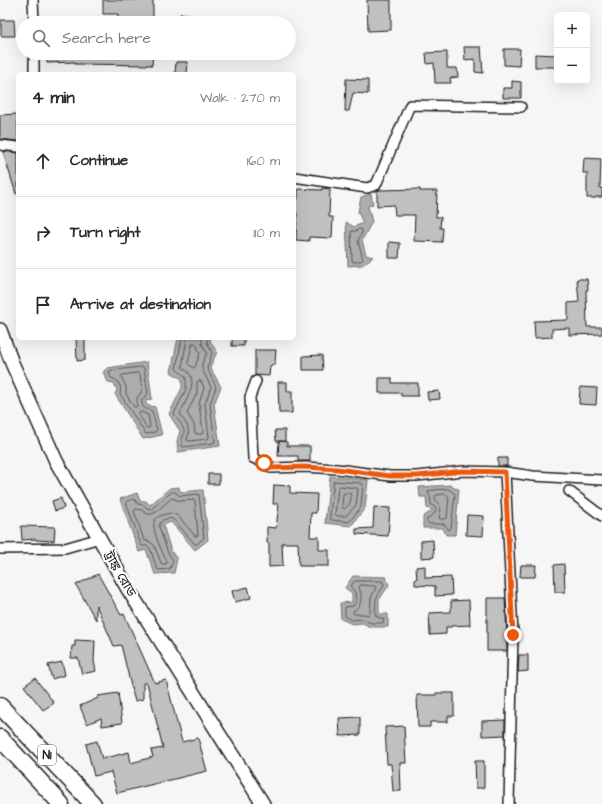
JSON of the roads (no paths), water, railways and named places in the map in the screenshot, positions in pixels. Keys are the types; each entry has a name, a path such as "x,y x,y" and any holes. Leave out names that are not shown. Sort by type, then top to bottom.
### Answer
{"highway":[{"name":"N1","path":"0,706 93,804"},
{"name":"N1","path":"0,738 61,804"}],"main road":[{"name":"ট্রাঙ্ক রোড","path":"0,330 12,363 56,461 128,589 263,804"}],"street":[{"path":"33,0 34,16"},
{"path":"34,60 34,72"},
{"path":"296,177 368,188 376,185 410,105 521,107"},
{"path":"0,145 16,147"},
{"path":"256,381 250,397 253,458 271,468 305,467 337,469 390,476 417,476 463,471 505,472 534,476 602,480"},
{"path":"505,472 513,635 509,804"},
{"path":"569,491 602,516"},
{"path":"0,549 65,548 100,538"}],"water":[{"path":"371,194 373,204 368,206 372,222 362,240 366,255 373,257 362,265 348,266 346,222 354,227 363,223 358,212 361,197"},
{"path":"178,340 210,340 217,352 210,367 221,387 214,404 220,446 178,452 177,441 180,431 169,414 182,388 182,379 171,372"},
{"path":"147,362 152,399 146,400 146,405 155,407 162,435 143,439 115,394 117,390 114,383 108,382 103,372 107,368"},
{"path":"330,476 368,480 365,508 351,526 325,523"},
{"path":"450,485 459,489 455,535 446,535 443,528 423,528 423,517 433,510 427,508 426,497 420,497 419,487"},
{"path":"179,487 180,492 203,490 208,540 195,550 171,522 163,525 171,551 177,559 174,573 155,574 146,550 139,552 120,499 137,493 140,501 146,501 150,505 170,488"},
{"path":"353,576 386,577 389,585 379,600 379,614 388,614 388,627 370,627 363,623 352,624 341,619 340,603 352,602 352,593 345,588"}]}
